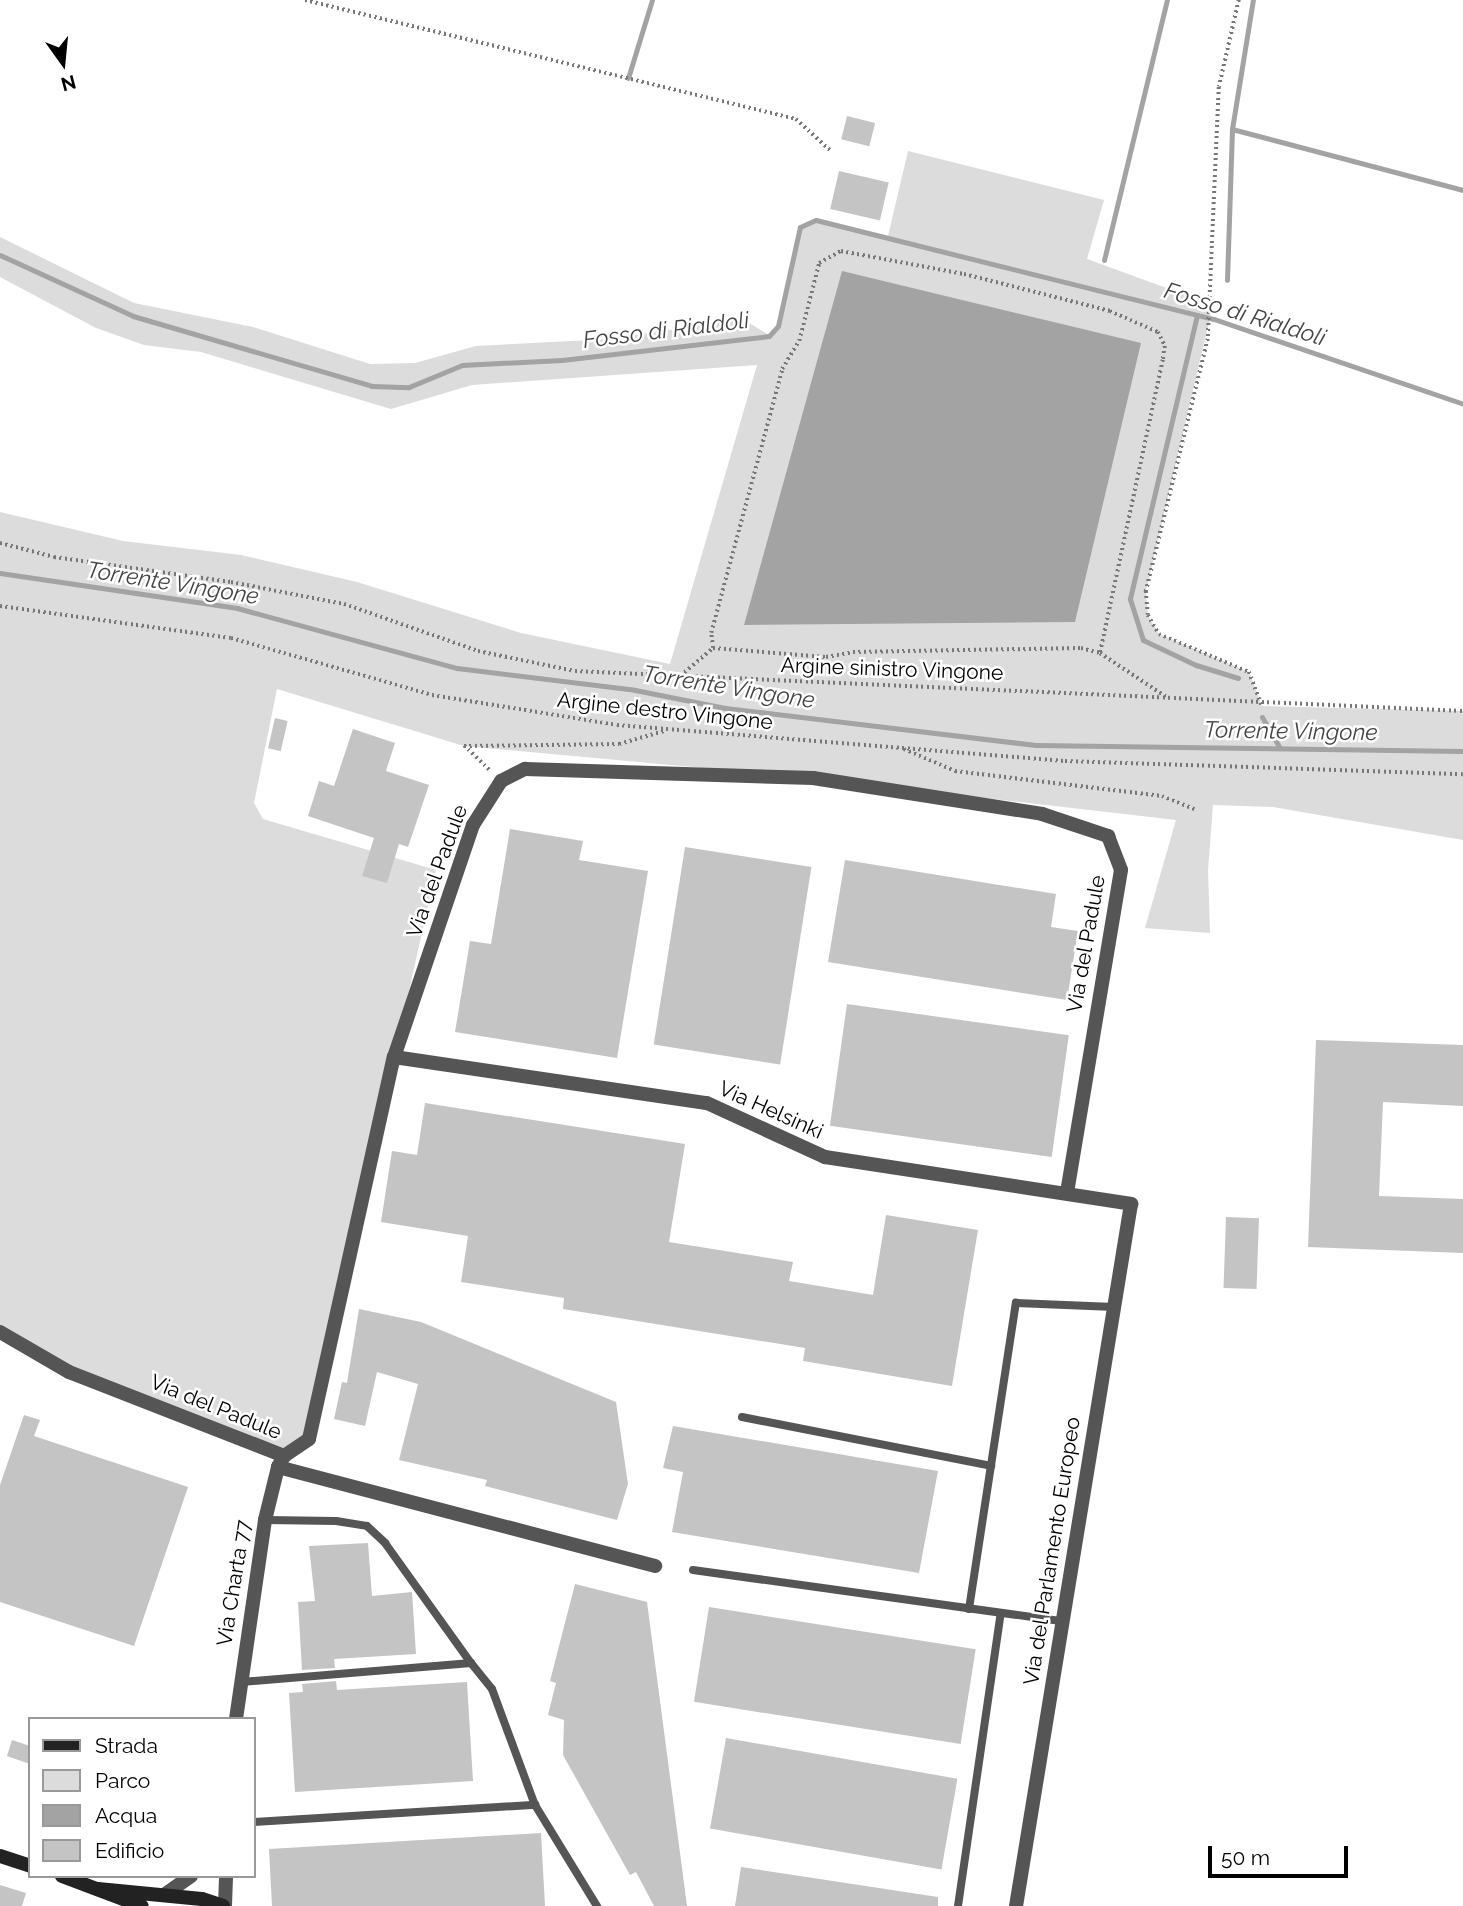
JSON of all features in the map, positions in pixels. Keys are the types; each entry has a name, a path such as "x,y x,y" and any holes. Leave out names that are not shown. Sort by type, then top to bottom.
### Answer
{"street":[{"name":"Via del Padule","path":"0,1332 69,1371 281,1462 309,1439 394,1057 473,825 500,781 525,769 813,778 1042,814 1108,836 1121,870 1067,1194"},
{"name":"Via Helsinki","path":"394,1057 706,1103 825,1157 1131,1204"},
{"name":"Via del Parlamento Europeo","path":"1016,1906 1131,1204"},
{"name":"Via Charta 77","path":"236,1717 239,1682 265,1520 281,1462"},
{"path":"281,1462 655,1566"},
{"path":"0,1856 28,1865"},
{"path":"68,1878 142,1906"},
{"path":"164,1895 188,1878"},
{"path":"98,1889 164,1895 224,1906 226,1878"}],"lane":[{"path":"970,1609 1016,1303 1114,1307"},
{"path":"742,1417 991,1466"},
{"path":"265,1520 336,1521 367,1526 385,1543 492,1689 536,1805 597,1906"},
{"path":"693,1570 1062,1621"},
{"path":"959,1906 1001,1613"},
{"path":"239,1682 471,1663"},
{"path":"256,1822 536,1805"}],"path":[{"path":"305,0 796,119 830,150"},
{"path":"1239,0 1219,86 1208,339 1146,591 1148,615 1159,634 1249,672 1262,706"},
{"path":"713,648 711,633 782,369 799,341 820,263 841,251 964,274 1110,311 1158,332 1164,346 1163,360 1100,653"},
{"name":"Argine sinistro Vingone","path":"0,543 54,557 231,582 344,604 478,651 575,671 679,678 1078,691 1262,706 1463,711"},
{"name":"Argine destro Vingone","path":"0,606 231,638 432,695 666,730 1065,761 1463,774"},
{"path":"679,678 713,648 827,657 853,652 1081,648 1100,653 1170,699"},
{"path":"500,781 464,746 619,744 666,730"},
{"path":"902,748 956,771 1162,796 1195,809"}],"green space":[{"path":"908,151 1104,200 1087,259 1213,305 1146,591 1148,616 1159,634 1249,672 1262,706 1463,711 1463,840 1273,807 1213,805 1208,870 1210,933 1145,928 1176,820 813,778 464,746 277,689 254,803 263,819 436,870 309,1439 284,1456 69,1372 0,1332 0,512 123,541 241,555 357,582 521,633 670,664 757,365 472,385 391,409 201,352 144,345 96,328 0,277 0,237 134,303 253,327 370,364 415,363 476,346 610,339 743,319 769,335 778,326 800,227 816,220 888,236"}],"water":[{"path":"842,271 1141,343 1075,622 744,625"}],"building":[{"path":"847,116 875,123 869,146 841,139"},
{"path":"839,171 889,182 880,220 830,209"},
{"path":"275,718 288,721 281,751 268,748"},
{"path":"353,729 395,743 386,771 429,785 408,847 399,844 387,883 362,876 374,838 308,816 319,781 334,786"},
{"path":"510,829 583,841 579,860 648,871 617,1058 455,1032 470,941 491,944"},
{"path":"685,847 811,867 780,1065 654,1045"},
{"path":"845,860 1056,894 1051,927 1078,931 1067,1000 828,962"},
{"path":"847,1004 1069,1035 1052,1157 830,1126"},
{"path":"1316,1040 1463,1045 1463,1106 1383,1102 1379,1196 1463,1199 1463,1253 1308,1247"},
{"path":"425,1103 685,1144 669,1242 793,1262 789,1281 873,1295 886,1215 978,1230 952,1386 803,1361 805,1348 563,1309 564,1298 461,1282 468,1236 381,1222 392,1151 417,1155"},
{"path":"1226,1217 1259,1218 1257,1289 1224,1288"},
{"path":"359,1309 421,1322 616,1402 628,1484 617,1520 485,1486 487,1480 399,1460 418,1384 377,1372 365,1426 334,1419 342,1382 347,1383"},
{"path":"24,1415 40,1420 34,1436 188,1487 134,1646 0,1602 0,1485"},
{"path":"673,1426 938,1471 919,1573 672,1532 683,1472 663,1468"},
{"path":"368,1543 372,1596 412,1592 416,1654 334,1659 335,1668 302,1670 298,1602 315,1601 309,1546"},
{"path":"575,1584 647,1602 687,1906 654,1906 636,1872 630,1875 563,1755 564,1720 548,1715 556,1683 550,1681"},
{"path":"709,1607 976,1649 961,1744 694,1702"},
{"path":"336,1681 337,1690 467,1682 473,1781 295,1792 289,1693 303,1692 302,1684"},
{"path":"726,1738 957,1779 941,1869 710,1829"},
{"path":"12,1740 28,1745 28,1763 7,1756"},
{"path":"541,1833 545,1906 272,1906 269,1849"},
{"path":"741,1867 938,1897 938,1906 735,1906"},
{"path":"0,1885 26,1893 22,1906 0,1906"}],"waterway":[{"path":"628,78 652,0"},
{"path":"1104,260 1167,0"},
{"path":"1227,280 1232,129 1253,0"},
{"path":"1232,129 1463,190"},
{"name":"Fosso di Rialdoli","path":"0,255 133,316 372,386 409,387 462,365 562,360 769,336 778,326 800,227 816,220 1214,319 1463,404"},
{"path":"1197,315 1130,599 1143,640 1196,665 1238,678"},
{"name":"Torrente Vingone","path":"0,573 237,608 457,668 635,690 725,708 1036,745 1463,751"},
{"path":"1262,717 1280,748"}]}
